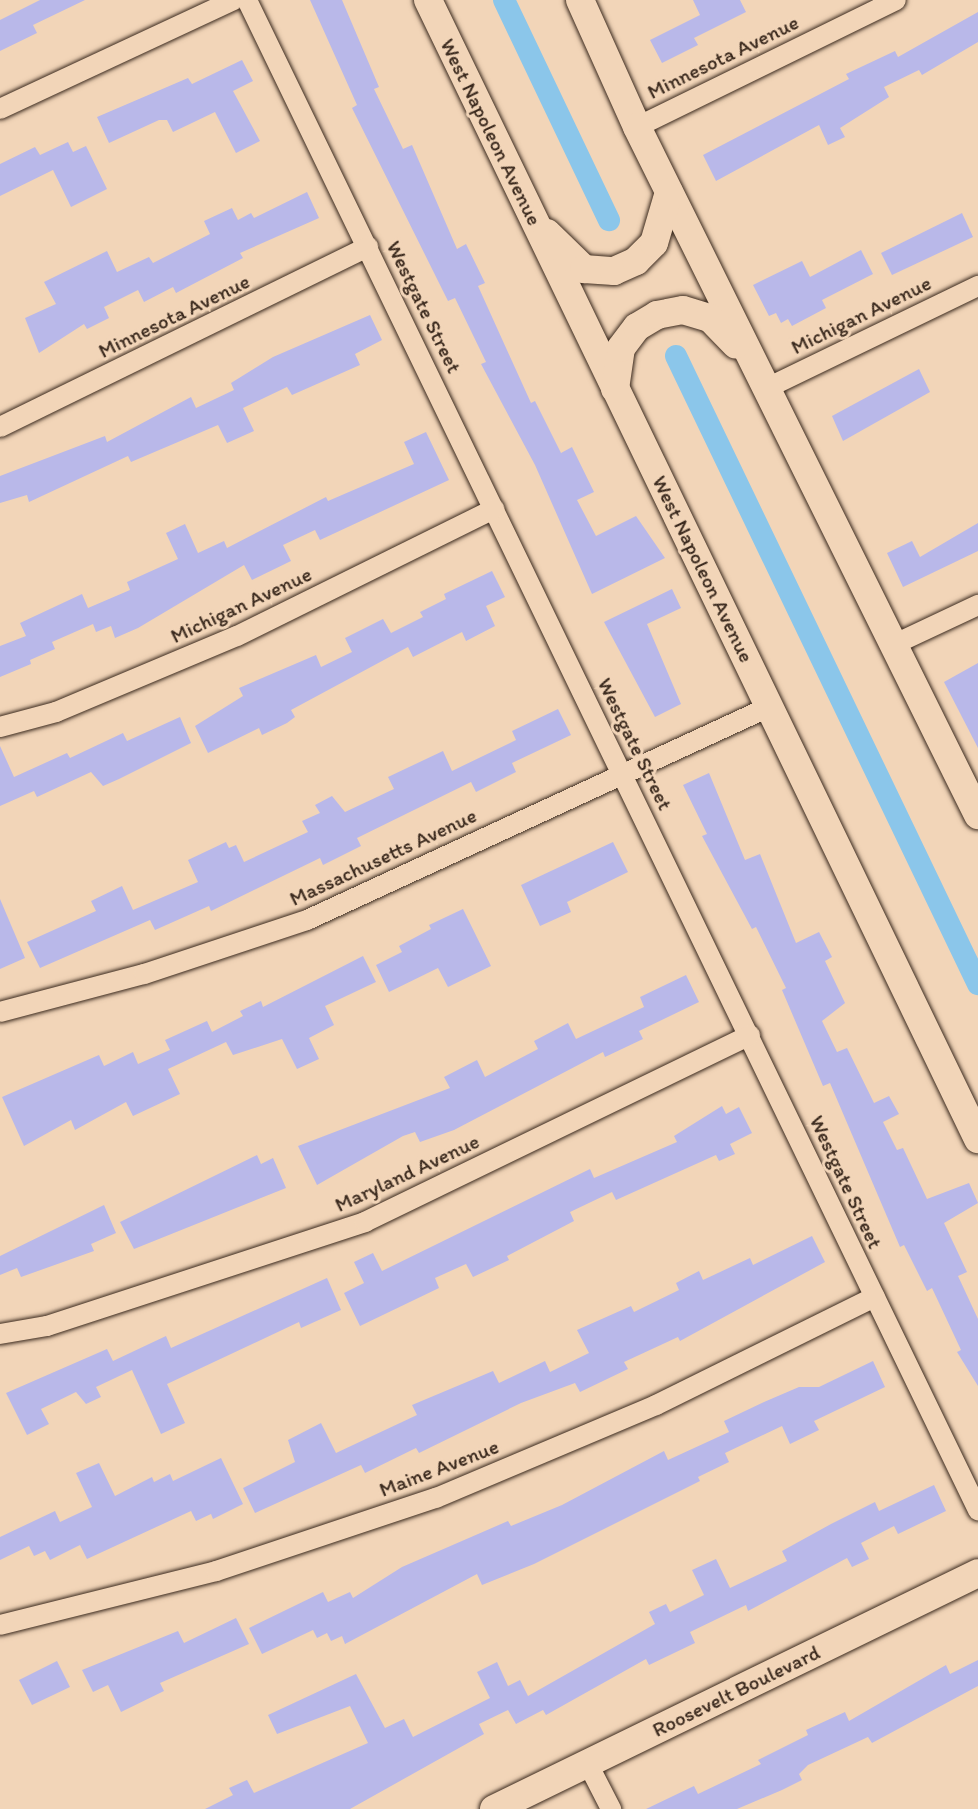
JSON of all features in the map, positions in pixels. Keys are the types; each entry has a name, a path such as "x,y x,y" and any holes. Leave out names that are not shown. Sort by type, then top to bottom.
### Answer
{"main road":[{"name":"West Napoleon Avenue","path":"428,0 771,706 978,1139"},
{"path":"580,0 637,127 978,815"},
{"path":"533,219 584,269 614,271 636,261 654,243 669,192"},
{"path":"615,389 621,348 637,327 657,315 683,310 710,318 752,362"},
{"name":"Roosevelt Boulevard","path":"494,1809 978,1573"}],"street":[{"path":"0,109 234,0"},
{"name":"Westgate Street","path":"247,0 978,1510"},
{"name":"Minnesota Avenue","path":"637,127 896,0"},
{"name":"Minnesota Avenue","path":"0,427 368,246"},
{"name":"Michigan Avenue","path":"765,388 978,286"},
{"name":"Michigan Avenue","path":"0,727 56,712 237,636 494,509"},
{"path":"895,644 978,605"},
{"name":"Massachusetts Avenue","path":"0,1012 144,974 307,920 622,772 771,706"},
{"name":"Maryland Avenue","path":"0,1334 47,1326 365,1222 750,1035"},
{"name":"Maine Avenue","path":"0,1624 216,1571 436,1498 656,1405 874,1298"},
{"path":"588,1764 611,1809"}],"building":[{"path":"40,0 85,0 33,25 37,33 0,51 0,20"},
{"path":"310,0 342,0 379,87 374,89 403,149 412,145 457,249 466,244 485,283 478,286 531,403 535,401 561,453 572,447 594,492 577,500 596,536 636,516 665,558 592,594 535,465 481,364 486,362 455,298 448,301 352,108 357,105"},
{"path":"693,0 740,0 746,12 694,38 698,45 662,63 650,40 700,15"},
{"path":"978,12 978,42 922,75 919,70 884,87 889,97 840,128 845,137 828,145 819,125 716,181 703,155 849,79 846,74 895,51 898,57"},
{"path":"242,60 253,81 233,91 260,141 236,153 215,112 173,132 167,120 159,120 109,143 97,117 188,78 192,84"},
{"path":"68,142 73,152 86,146 107,189 71,207 53,170 0,196 0,164 35,147 40,155"},
{"path":"307,192 319,218 240,253 243,258 176,293 173,287 144,302 138,290 104,307 109,318 87,329 84,324 39,353 25,318 56,304 44,282 107,251 117,272 149,257 153,263 210,234 204,221 232,208 238,220 251,213 254,218"},
{"path":"962,213 973,237 892,275 881,253"},
{"path":"861,250 873,274 822,300 826,308 792,326 788,319 781,323 776,313 769,316 753,285 802,261 810,277"},
{"path":"370,315 382,340 355,354 360,365 292,395 287,387 243,408 254,431 227,443 218,425 131,462 128,456 29,502 27,495 0,503 0,476 105,436 107,442 191,397 196,408 234,390 231,383 273,357"},
{"path":"919,369 930,392 843,441 832,416"},
{"path":"426,432 449,480 320,540 315,530 283,545 291,561 252,580 244,565 138,628 115,638 111,626 96,632 93,624 52,642 55,649 30,660 31,664 0,677 0,646 26,636 20,623 82,594 88,608 130,590 127,582 178,559 166,533 185,524 198,553 224,541 227,548 326,497 328,501 414,464 404,442"},
{"path":"978,523 978,551 903,587 887,553 912,541 920,557"},
{"path":"492,571 505,597 486,606 495,626 466,641 462,632 413,657 408,647 291,710 295,717 287,723 262,735 259,728 208,753 195,726 243,696 239,688 316,655 321,667 352,652 345,638 383,619 391,633 423,617 420,612 446,599 444,594"},
{"path":"672,589 681,608 647,624 681,704 655,717 604,622"},
{"path":"978,663 978,748 944,682"},
{"path":"558,709 571,735 512,763 516,772 476,792 471,782 357,838 361,846 323,865 320,858 211,911 209,906 155,930 150,920 40,968 27,942 96,911 91,901 122,886 133,910 198,882 188,860 226,842 229,848 236,845 244,862 308,832 302,821 320,813 315,805 332,796 345,812 394,789 388,777 443,751 452,771 516,740 512,731"},
{"path":"180,717 191,743 119,779 103,786 91,772 37,797 34,791 0,806 0,746 14,777 67,753 70,758 123,733 127,741"},
{"path":"709,773 745,860 760,854 796,943 819,932 832,957 825,961 845,1003 822,1021 837,1052 847,1048 874,1103 889,1096 899,1114 883,1122 897,1150 903,1148 927,1199 969,1183 978,1203 944,1223 967,1272 958,1276 978,1319 978,1386 957,1352 961,1350 932,1288 927,1291 904,1245 900,1247 830,1083 823,1086 782,990 786,988 756,927 752,929 702,836 707,834 683,785"},
{"path":"613,842 628,872 567,902 571,912 540,926 521,885"},
{"path":"0,899 25,958 0,969"},
{"path":"463,909 491,966 448,987 438,968 389,992 376,965 402,952 399,946 431,929 429,925"},
{"path":"363,956 376,982 325,1006 334,1025 309,1038 319,1059 297,1069 282,1039 233,1055 226,1042 168,1069 180,1094 133,1116 126,1102 75,1130 71,1120 24,1146 2,1097 99,1055 104,1066 133,1052 138,1064 170,1050 165,1040 207,1021 212,1032 243,1016 240,1011 261,1001 263,1007"},
{"path":"686,975 699,1002 639,1031 643,1039 605,1057 603,1052 454,1130 420,1142 415,1132 403,1136 317,1185 298,1146 450,1088 444,1077 477,1060 485,1077 538,1049 534,1041 568,1023 576,1039 644,1007 640,997"},
{"path":"722,1106 726,1114 739,1107 752,1133 730,1144 735,1154 719,1161 716,1155 616,1200 612,1192 570,1212 574,1221 507,1256 509,1260 473,1277 466,1264 435,1278 439,1288 360,1326 344,1293 364,1283 354,1262 373,1253 382,1271 590,1169 594,1178 677,1142 674,1136"},
{"path":"257,1155 261,1164 273,1158 286,1188 134,1249 120,1222"},
{"path":"104,1205 116,1233 91,1244 94,1251 21,1277 17,1268 0,1275 0,1256"},
{"path":"812,1236 825,1262 680,1341 678,1337 624,1362 628,1369 580,1392 575,1383 521,1403 419,1453 416,1448 365,1473 361,1465 255,1513 243,1488 295,1462 288,1440 321,1423 336,1453 417,1415 412,1405 493,1371 499,1383 545,1361 550,1372 589,1353 577,1330 631,1306 634,1312 679,1290 676,1283 699,1271 703,1280 750,1258 753,1265"},
{"path":"327,1278 341,1310 301,1328 299,1322 167,1384 185,1423 161,1434 132,1370 96,1387 101,1397 86,1404 76,1392 41,1409 49,1424 27,1435 6,1393 107,1349 113,1361 166,1336 171,1348"},
{"path":"873,1361 885,1387 814,1421 819,1430 790,1444 782,1426 725,1453 729,1462 698,1477 700,1481 534,1564 482,1585 477,1574 345,1644 342,1636 331,1641 327,1633 317,1638 313,1630 262,1654 249,1628 323,1592 328,1602 350,1592 353,1598 402,1567 508,1521 511,1526 562,1505 664,1451 668,1460 729,1432 724,1421 764,1402 799,1387 819,1387"},
{"path":"221,1458 243,1504 213,1519 211,1514 196,1521 191,1511 87,1559 80,1545 50,1560 45,1551 34,1556 29,1546 0,1560 0,1537 55,1511 60,1522 92,1507 76,1473 99,1463 115,1496 152,1477 154,1482 170,1474 173,1481"},
{"path":"934,1485 946,1511 898,1534 894,1526 861,1543 869,1559 852,1567 847,1558 748,1611 746,1605 690,1632 695,1643 649,1665 646,1659 546,1715 543,1710 516,1724 508,1710 479,1724 484,1734 350,1809 205,1809 233,1795 229,1788 247,1780 254,1793 368,1743 350,1706 277,1734 268,1715 356,1674 385,1728 404,1719 413,1737 490,1698 477,1672 497,1662 508,1686 520,1680 528,1696 655,1624 649,1612 666,1604 670,1612 704,1595 692,1570 716,1559 730,1588 787,1561 782,1551 831,1524 875,1502 879,1511"},
{"path":"236,1618 249,1644 160,1683 164,1691 121,1712 108,1685 93,1692 82,1670 178,1631 184,1643"},
{"path":"978,1660 978,1686 872,1743 868,1737 808,1765 799,1774 802,1780 782,1790 737,1809 646,1809 694,1786 698,1794 761,1764 758,1760 808,1735 806,1730 845,1712 849,1721 946,1665 950,1674"},
{"path":"57,1661 70,1687 32,1705 19,1680"}],"waterway":[{"path":"504,0 609,220"},
{"path":"676,356 978,984"}]}
